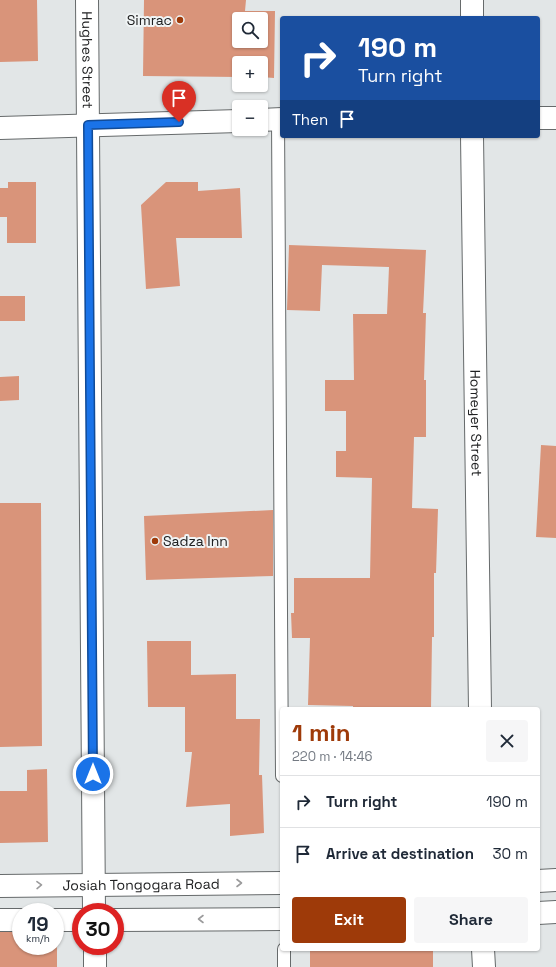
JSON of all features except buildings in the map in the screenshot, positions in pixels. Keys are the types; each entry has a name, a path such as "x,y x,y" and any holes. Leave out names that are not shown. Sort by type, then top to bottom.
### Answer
{"main road":[{"name":"Hughes Street","path":"87,0 94,903"},
{"path":"472,0 472,16"},
{"path":"540,118 556,118"},
{"path":"0,128 232,121"},
{"name":"Homeyer Street","path":"472,138 480,707"},
{"path":"540,881 556,880"},
{"name":"Josiah Tongogara Road","path":"0,886 280,883"},
{"path":"540,912 556,912"},
{"path":"124,920 280,919"},
{"path":"0,920 12,920"},
{"path":"484,951 484,967"},
{"path":"95,955 96,967"}],"lane":[{"path":"274,120 281,707"},
{"path":"284,951 284,967"}],"place":[{"name":"Simrac","path":"180,20"},
{"name":"Sadza Inn","path":"155,541"}],"route":[{"path":"93,774 88,125 179,122"}]}
